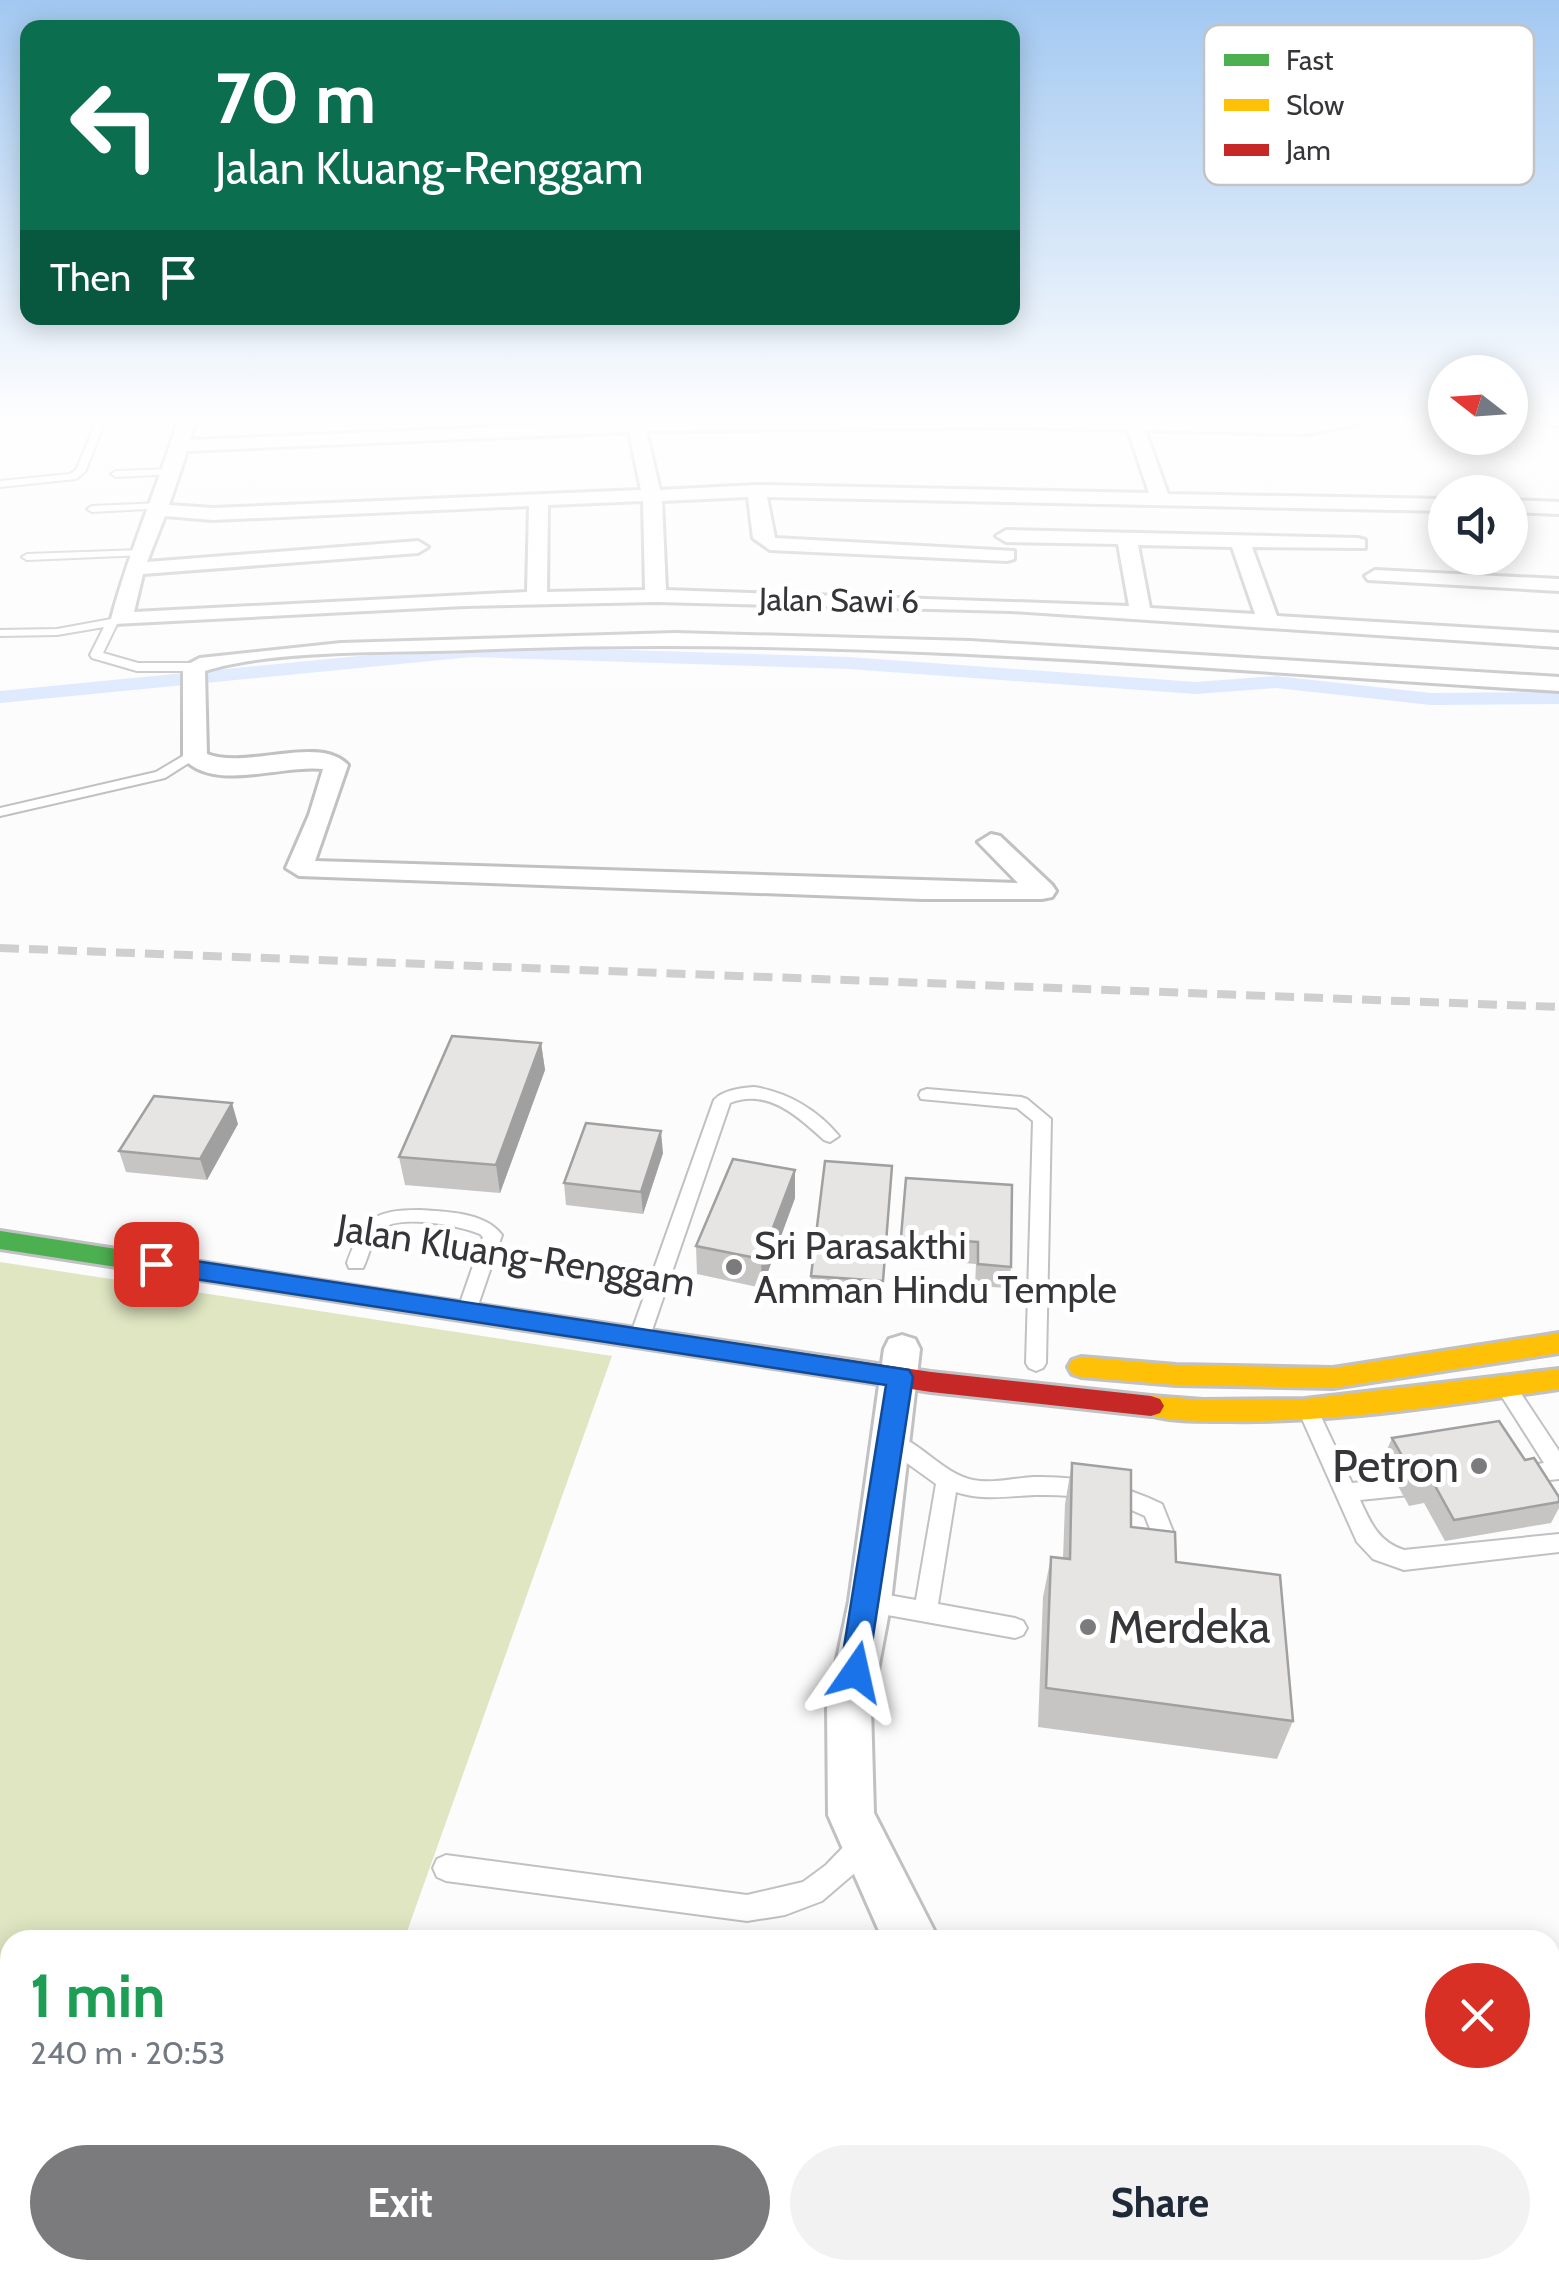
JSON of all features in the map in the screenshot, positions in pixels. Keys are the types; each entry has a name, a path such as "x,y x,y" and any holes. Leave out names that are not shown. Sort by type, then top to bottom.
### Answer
{"main road":[{"name":"Jalan Kluang-Renggam","path":"0,1240 639,1339 902,1356 1218,1414 1310,1412 1559,1379"},
{"name":"Jalan Kluang-Renggam","path":"639,1310 674,1316"},
{"path":"1027,1362 1176,1375 1332,1378 1559,1343"}],"street":[{"path":"118,620 153,523"},
{"path":"537,597 538,523"},
{"path":"653,523 656,596"},
{"path":"761,523 763,538 770,544 1009,571 1127,540 1358,544"},
{"path":"1006,523 1009,571"},
{"path":"1348,523 1403,631"},
{"path":"1127,540 1141,616"},
{"path":"1240,542 1268,623"},
{"path":"137,561 418,548"},
{"name":"Jalan Sawi 6","path":"118,620 537,597 656,596 1009,571 1141,616 1559,640"},
{"path":"1492,575 1496,582"},
{"path":"1374,576 1559,586"},
{"path":"991,842 1042,891 922,892 299,868 336,765 312,761 211,764 193,754 194,675 362,648 522,638 641,637 979,651 1559,684"},
{"path":"902,1356 870,1602 849,1707 851,1814 904,1930"}],"lane":[{"path":"27,557 137,561"},
{"path":"0,632 43,633 118,620"},
{"path":"118,620 96,654 137,667 194,675"},
{"path":"0,812 160,774 193,754"},
{"path":"639,1339 639,1310 723,1100 754,1094 785,1097 830,1136"},
{"path":"926,1094 1021,1103 1042,1119 1027,1362"},
{"path":"355,1263 372,1227 396,1214 482,1224 494,1235 467,1312"},
{"path":"1501,1476 1559,1469 1506,1388"},
{"path":"1310,1412 1364,1535 1381,1552 1404,1560 1559,1543"},
{"path":"893,1442 947,1480 979,1494 1035,1486 1126,1496 1154,1510 1163,1534"},
{"path":"925,1612 947,1480"},
{"path":"1346,1494 1442,1483"},
{"path":"870,1602 1015,1628"},
{"path":"446,1868 747,1908 797,1902 832,1880 862,1845"}],"green space":[{"path":"0,1262 612,1356 408,1930 0,1930"}],"building":[{"path":"452,1036 541,1043 496,1165 399,1157"},
{"path":"154,1096 232,1103 200,1159 119,1151"},
{"path":"586,1123 661,1131 641,1192 564,1183"},
{"path":"733,1159 795,1170 761,1259 696,1246"},
{"path":"825,1161 892,1166 883,1281 811,1276"},
{"path":"906,1178 1012,1185 1011,1267 978,1264 978,1242 901,1237"},
{"path":"1499,1421 1525,1460 1534,1458 1559,1502 1454,1520 1433,1482 1418,1484 1392,1438"},
{"path":"1072,1463 1131,1470 1131,1527 1175,1532 1176,1562 1280,1575 1293,1721 1046,1688 1051,1557 1070,1559"}],"waterway":[{"path":"0,697 472,651 849,663 1196,688 1276,682 1431,699 1559,698"}],"railway":[{"path":"0,948 1559,1007"}],"traffic: fast":[{"path":"0,1240 401,1302"}],"traffic: slow":[{"path":"1081,1367 1176,1375 1333,1378 1559,1343"},
{"path":"1151,1406 1254,1411 1356,1406 1559,1379"}],"traffic: jam":[{"path":"401,1302 931,1382 1151,1406"}],"place":[{"name":"Sri Parasakthi Amman Hindu Temple","path":"734,1267"},
{"name":"Petron","path":"1479,1466"},
{"name":"Merdeka","path":"1088,1627"}],"route":[{"path":"156,1264 900,1377 870,1602 856,1672"}]}
